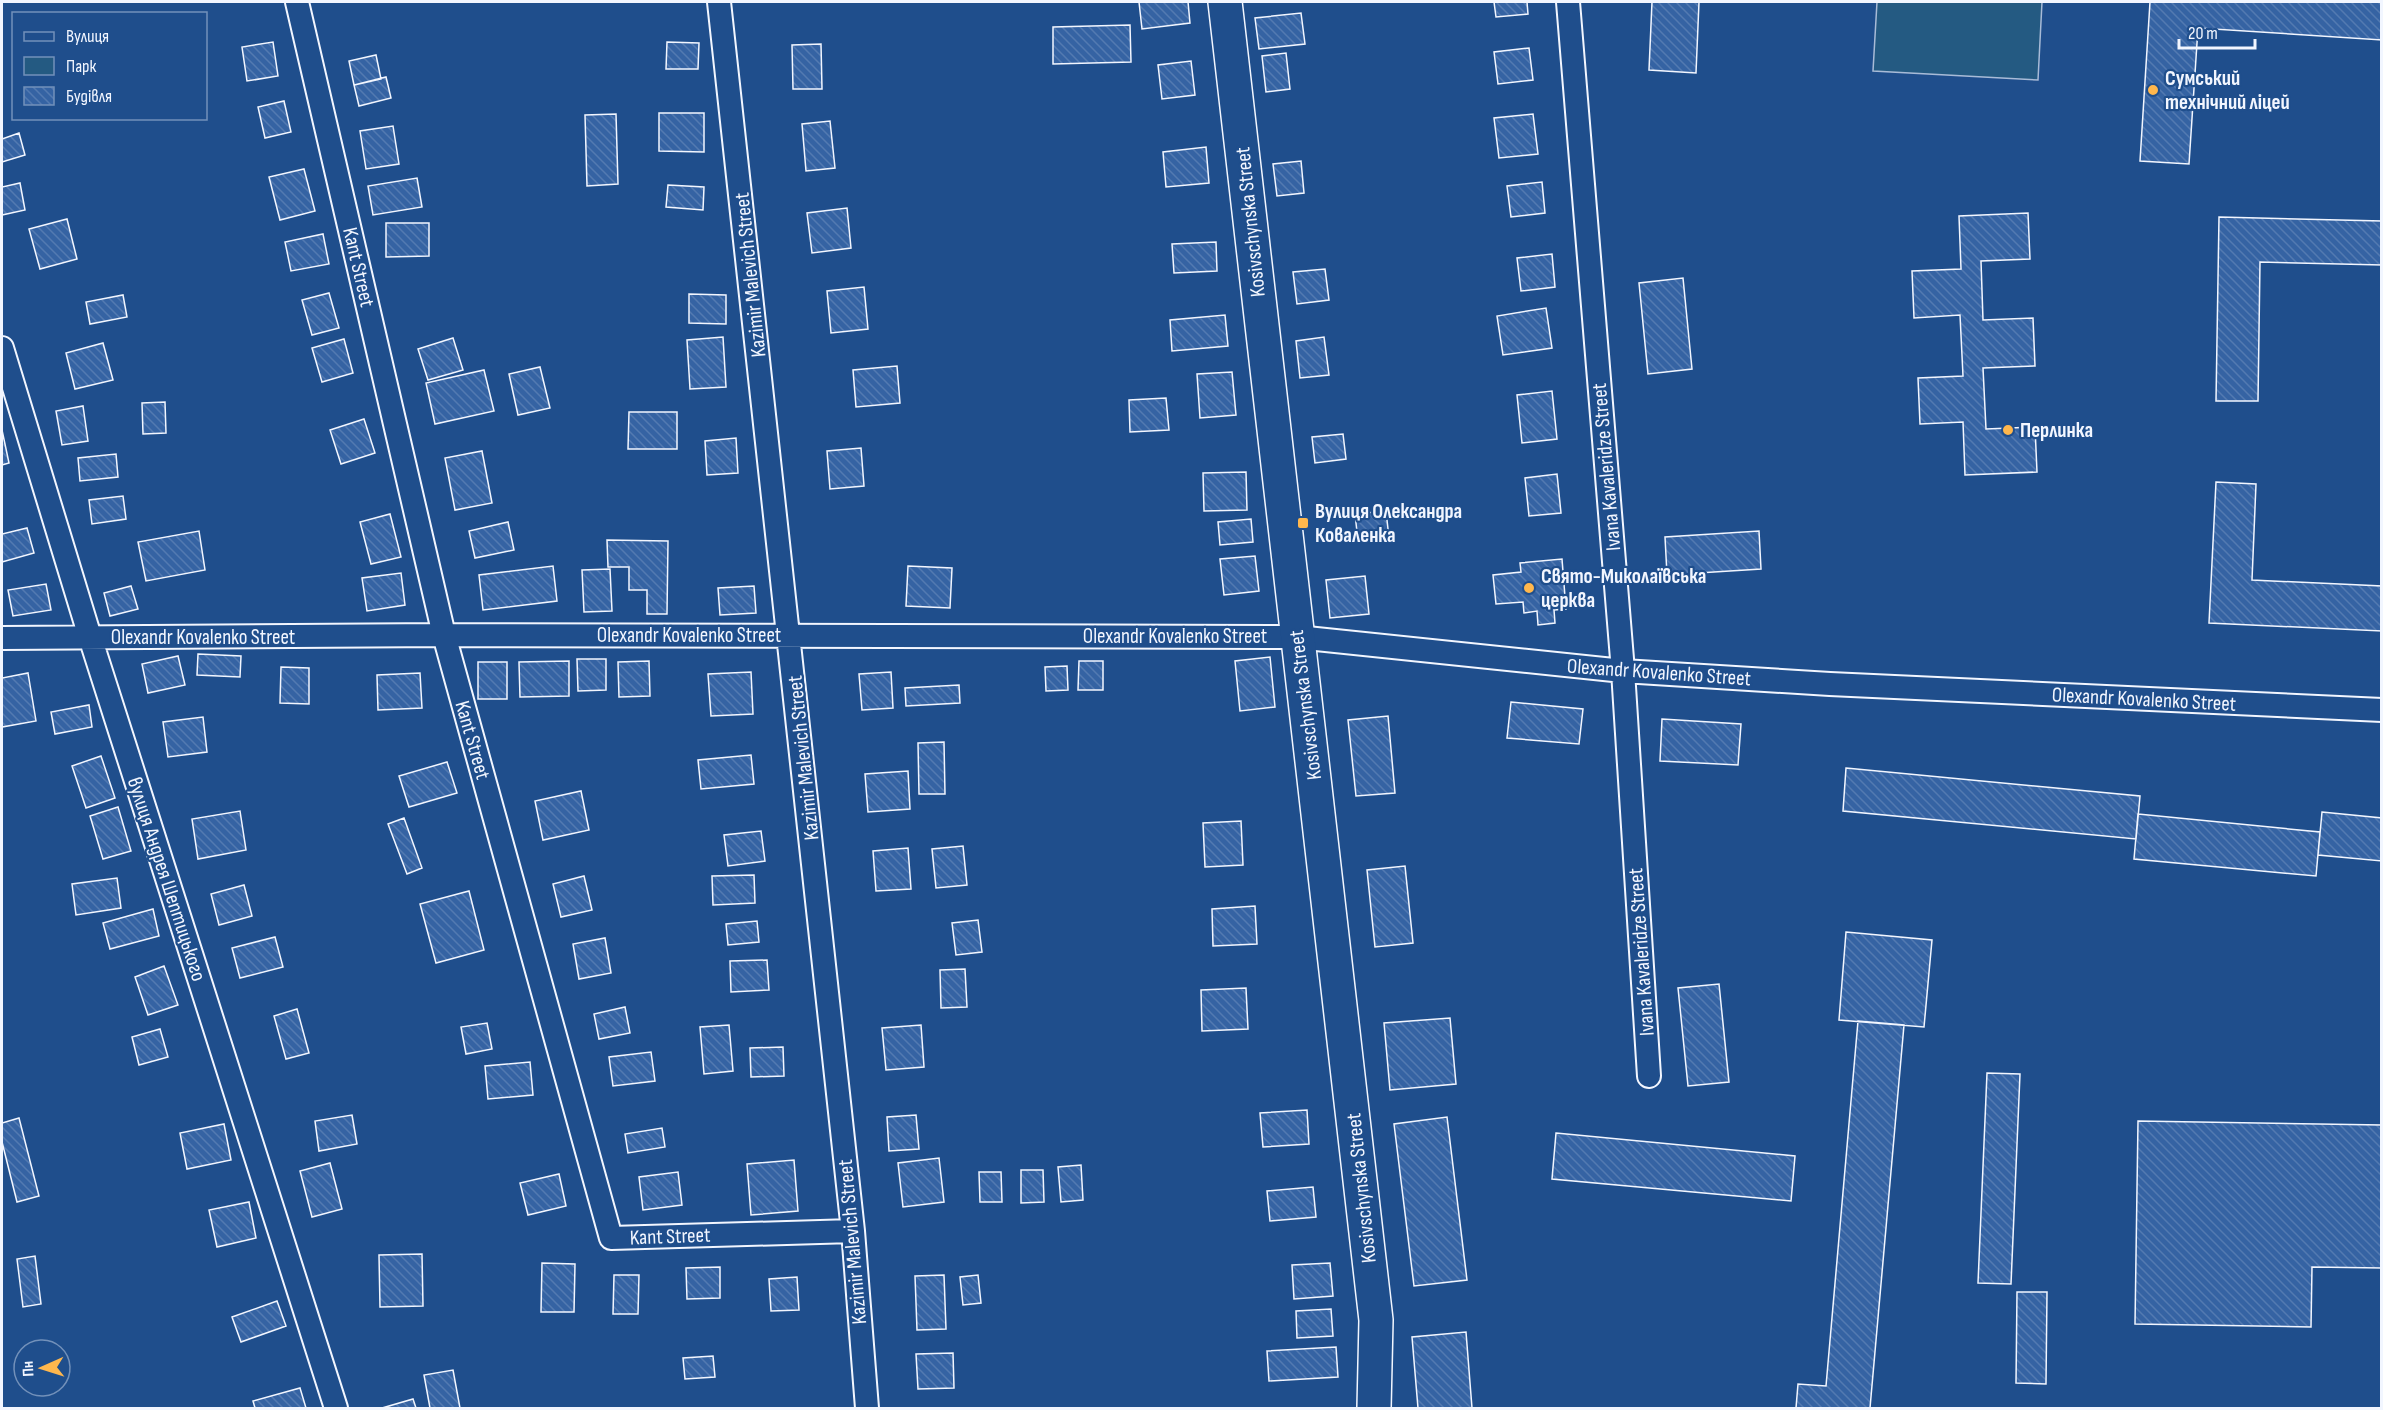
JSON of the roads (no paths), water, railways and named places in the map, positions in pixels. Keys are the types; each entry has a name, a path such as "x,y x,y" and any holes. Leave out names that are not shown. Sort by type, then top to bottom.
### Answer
{"street":[{"name":"Kant Street","path":"297,2 444,635 611,1238 853,1231"},
{"name":"Kazimir Malevich Street","path":"719,2 790,635 853,1231 867,1408"},
{"name":"Kosivschynska Street","path":"1225,2 1376,1320 1374,1408"},
{"name":"Ivana Kavaleridze Street","path":"1568,2 1623,671 1649,1076"},
{"name":"вулиця Андрея Шептицького","path":"2,348 90,637 336,1408"},
{"name":"Olexandr Kovalenko Street","path":"2,638 444,635 1297,637 1623,671 1830,684 2382,710"}],"place":[{"name":"Сумський технічний ліцей","path":"2153,90"},
{"name":"Перлинка","path":"2008,430"},
{"name":"Вулиця Олександра Коваленка","path":"1303,523"},
{"name":"Свято-Миколаївська церква","path":"1529,588"}]}
